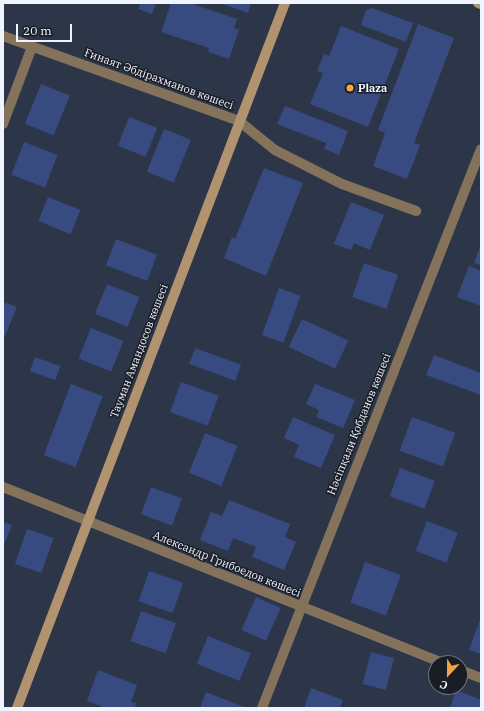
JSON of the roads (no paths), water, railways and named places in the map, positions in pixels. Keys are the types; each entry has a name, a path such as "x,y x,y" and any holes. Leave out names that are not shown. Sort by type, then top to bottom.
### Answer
{"main road":[{"name":"Тауман Амандосов көшесі","path":"17,708 239,120 286,3"}],"street":[{"name":"Ғинаят Әбдірахманов көшесі","path":"3,36 239,120"},
{"path":"3,124 32,47"},
{"path":"239,120 275,150 342,184 416,211"},
{"name":"Нәсіпқали Қобданов көшесі","path":"262,708 300,606 481,149"},
{"name":"Александр Грибоедов көшесі","path":"3,487 428,657"},
{"path":"468,673 481,678"}],"place":[{"name":"Plaza","path":"350,88"}]}
